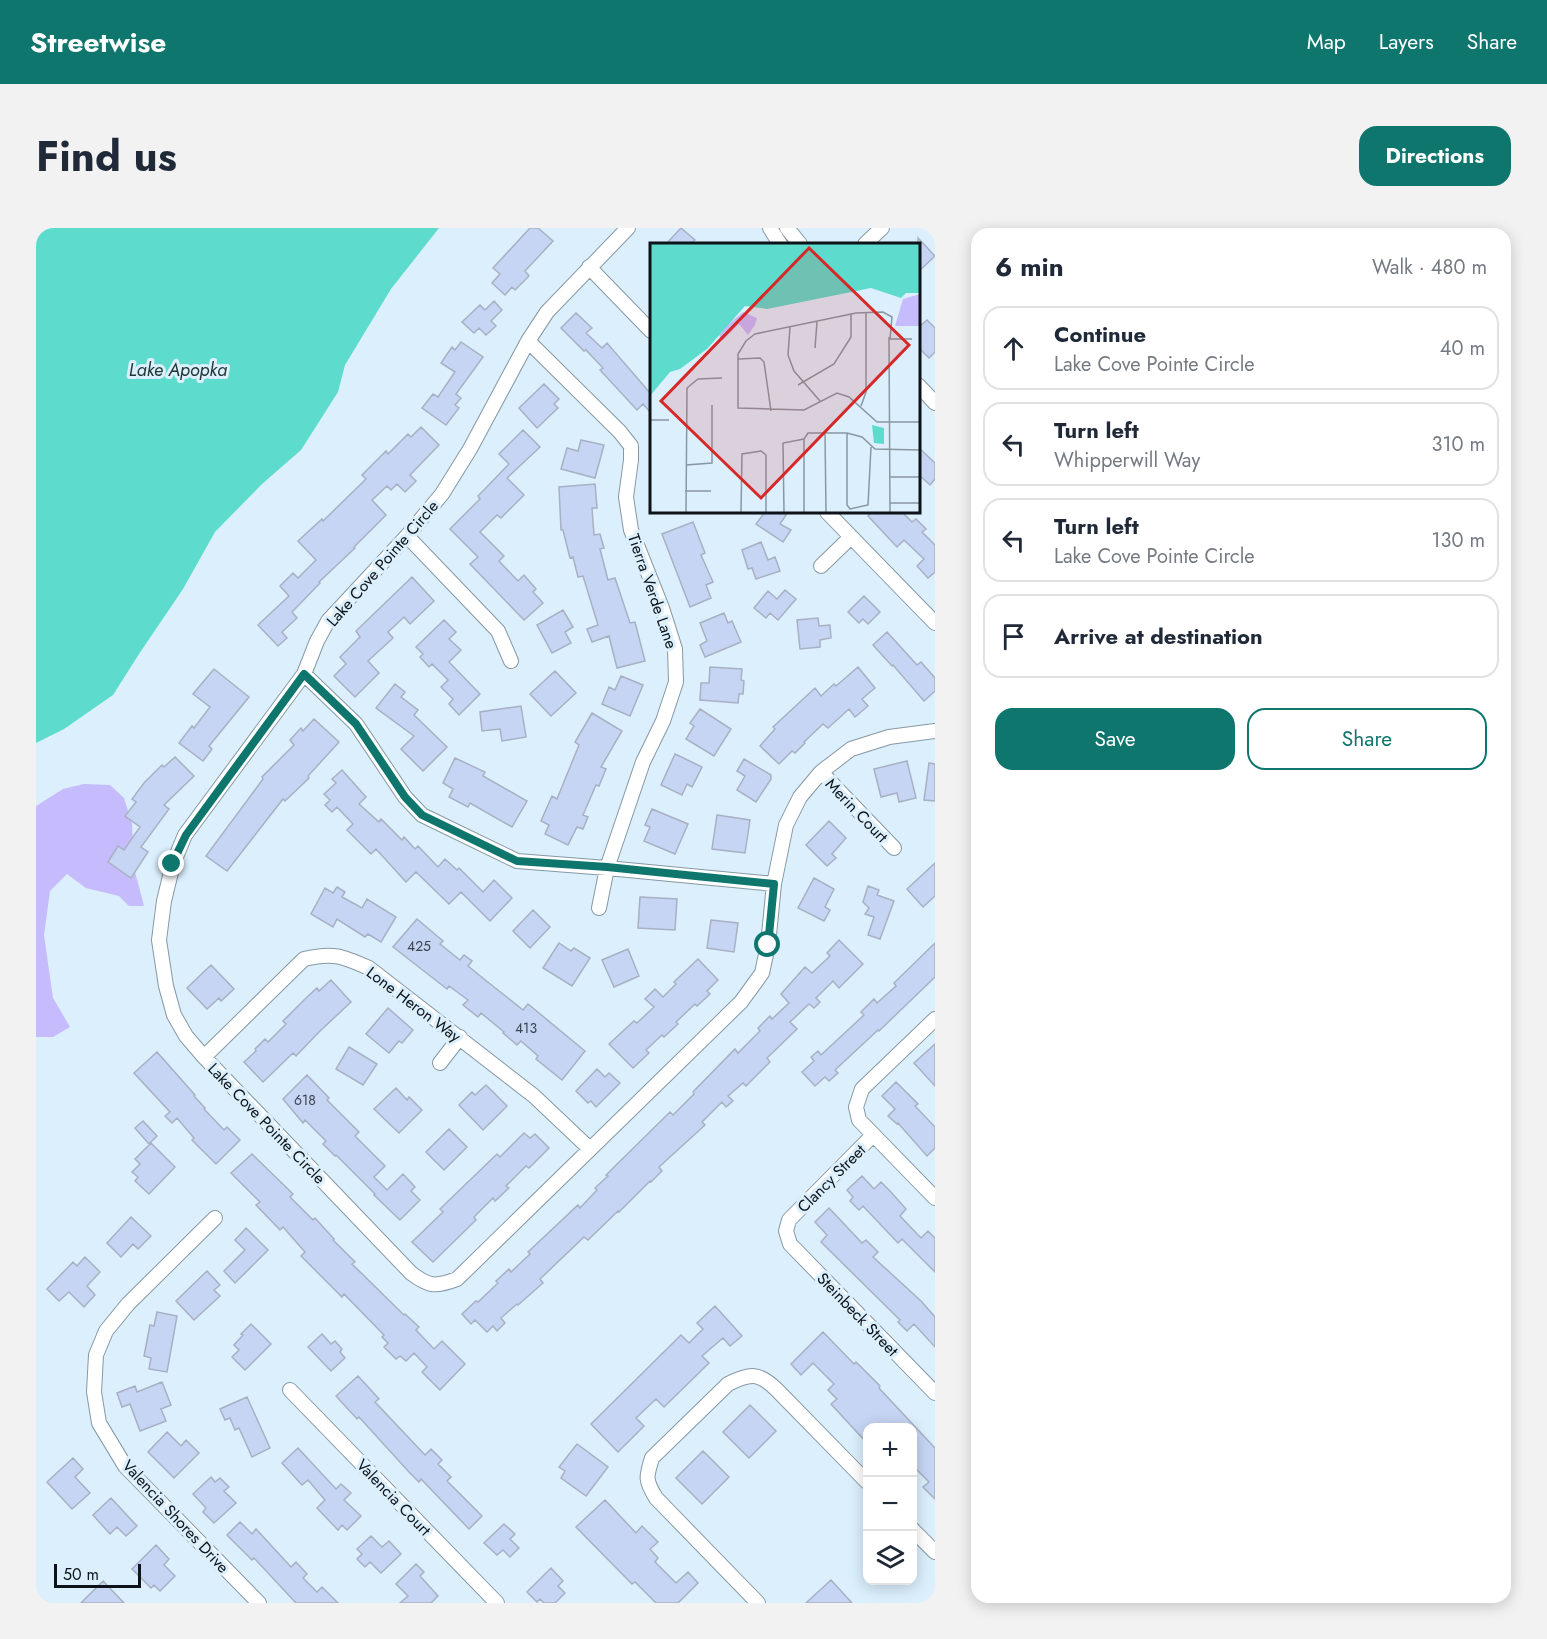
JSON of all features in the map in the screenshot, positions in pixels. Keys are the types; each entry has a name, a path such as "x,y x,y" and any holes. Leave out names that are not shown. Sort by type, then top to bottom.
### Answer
{"street":[{"name":"Lake Cove Pointe Circle","path":"628,228 547,312 528,341 442,494 407,536 328,621 304,674 186,835 172,864 159,940 174,1015 186,1036 411,1273 425,1284 444,1284 458,1279 741,1002 762,973 768,945 774,884 786,825 800,797 821,772 851,749 889,737 935,731"},
{"path":"770,228 779,243"},
{"path":"787,228 799,243"},
{"path":"866,243 882,228"},
{"path":"589,267 650,330"},
{"name":"Tierra Verde Lane","path":"528,341 620,432 631,446 626,497 631,530 662,608 675,649 676,682 663,721 644,762 607,867 599,908"},
{"path":"920,387 935,403"},
{"path":"828,513 935,623"},
{"path":"407,536 498,631 511,662"},
{"path":"821,566 851,537"},
{"path":"304,674 356,724 405,797 422,815 517,861 607,867 774,884"},
{"name":"Merin Court","path":"821,772 894,848"},
{"name":"Lone Heron Way","path":"204,1057 303,959 319,955 343,957 369,968 460,1038 534,1096 590,1149"},
{"name":"Clancy Street","path":"786,1231 789,1220 873,1135 859,1120 856,1107 862,1089 935,1018"},
{"path":"440,1063 460,1038"},
{"path":"873,1135 935,1198"},
{"name":"Valencia Shores Drive","path":"215,1218 128,1304 106,1331 96,1355 94,1392 99,1423 125,1466 259,1603"},
{"name":"Steinbeck Street","path":"786,1231 790,1244 935,1393"},
{"path":"758,1603 656,1498 648,1484 647,1472 652,1458 728,1384 741,1377 756,1375 777,1390 863,1478"},
{"name":"Valencia Court","path":"290,1390 497,1603"},
{"path":"914,1531 935,1552"}],"shaded area":[{"path":"84,784 110,785 124,798 132,824 134,868 144,906 129,906 119,896 86,888 67,874 50,891 44,935 53,998 70,1027 53,1037 36,1037 36,806 63,789"}],"water":[{"name":"Lake Apopka","path":"36,228 439,228 391,289 345,365 338,392 301,450 262,484 215,532 183,589 113,695 64,729 36,743"}],"building":[{"path":"530,228 538,228 553,241 525,271 529,276 515,290 512,287 505,295 492,283 500,274 493,268"},
{"path":"681,228 695,240 691,243 667,243"},
{"path":"918,238 935,256 920,270 920,243 918,243"},
{"path":"494,301 502,310 491,321 496,326 486,335 479,328 474,333 462,322 480,305 485,310"},
{"path":"576,313 592,328 586,333 602,348 607,343 650,393 650,412 643,404 637,410 600,370 603,368 561,328"},
{"path":"927,320 935,328 935,352 929,358 920,349 920,326"},
{"path":"461,342 483,357 456,394 461,398 455,405 459,408 446,425 422,408 433,394 438,397 455,372 441,363 452,347 455,350"},
{"path":"544,384 559,399 554,404 558,408 537,428 519,408"},
{"path":"421,427 439,445 410,475 416,481 405,492 397,484 391,490 387,486 372,500 386,515 292,612 297,618 282,632 287,638 278,646 258,625 289,596 280,586 293,573 298,578 316,560 298,541 322,519 323,521 366,479 362,475 386,451 388,454 408,434 411,437"},
{"path":"523,430 540,447 507,478 524,495 501,518 497,515 480,532 504,556 499,561 518,581 524,575 536,589 533,592 543,603 524,620 470,564 478,557 450,529 480,499 478,496 509,464 499,454"},
{"path":"581,440 604,445 595,478 561,469 567,448 578,451"},
{"path":"920,449 935,463 935,479 930,485 920,476"},
{"path":"595,484 597,508 592,508 594,535 600,534 604,548 600,549 608,580 615,578 630,623 635,622 645,661 617,668 609,636 592,642 587,629 598,625 583,576 578,577 573,557 570,558 563,530 561,530 559,487"},
{"path":"764,513 787,513 780,524 791,530 783,542 756,524"},
{"path":"871,513 903,513 912,522 916,519 926,529 922,532 935,545 935,572 928,578 917,566 924,559 904,540 897,547 868,516"},
{"path":"693,522 705,553 701,555 713,582 706,585 711,598 690,607 662,534"},
{"path":"761,542 768,560 775,557 780,571 756,579 752,568 748,569 742,550"},
{"path":"412,577 434,601 410,624 404,617 388,632 393,638 368,661 379,673 355,697 334,676 346,664 340,657 360,637 356,631"},
{"path":"785,590 796,599 778,620 770,613 766,618 754,608 768,591 777,599"},
{"path":"864,596 880,612 868,624 863,619 859,623 848,612"},
{"path":"563,610 573,627 565,632 571,643 552,653 537,625"},
{"path":"724,613 728,623 732,621 741,642 705,657 700,645 707,641 700,623"},
{"path":"818,618 819,626 830,625 831,638 820,640 820,647 800,649 797,620"},
{"path":"444,620 456,632 449,639 461,650 449,662 480,694 459,715 449,704 453,699 441,687 448,680 432,664 429,667 420,657 423,654 416,647"},
{"path":"887,632 917,665 921,662 935,678 935,691 924,701 873,645"},
{"path":"710,667 742,669 743,694 739,694 738,703 700,700 701,683 709,683"},
{"path":"858,667 875,688 862,699 868,706 855,717 849,709 828,728 823,724 795,753 792,751 779,764 760,746 775,729 773,727 815,688 821,696"},
{"path":"214,669 249,697 209,746 212,749 203,761 179,743 210,707 193,694"},
{"path":"555,671 576,693 551,716 530,694"},
{"path":"621,676 643,685 630,716 602,704 609,687 615,690"},
{"path":"395,684 405,692 401,697 418,710 414,715 447,747 423,771 401,749 414,736 376,708"},
{"path":"521,706 526,737 502,741 500,729 482,731 480,712"},
{"path":"700,709 731,729 714,756 686,739 694,726 690,723"},
{"path":"592,713 622,731 601,767 606,769 583,815 588,817 583,829 577,827 568,845 545,834 549,825 541,821 552,796 557,799 579,745 575,742"},
{"path":"314,719 339,742 308,776 309,778 285,801 283,799 227,871 206,856 263,779 262,777 294,745 290,740"},
{"path":"675,754 702,767 692,787 687,784 682,795 661,785"},
{"path":"175,757 194,776 164,805 169,809 141,847 148,852 131,878 108,862 118,846 124,850 140,827 125,816 136,802 132,799 162,765 164,767"},
{"path":"455,758 485,772 483,776 527,801 512,827 470,803 468,807 449,797 453,789 443,783"},
{"path":"744,759 771,775 771,779 756,802 737,790 745,776 737,771"},
{"path":"907,761 916,798 899,802 897,793 881,797 874,769"},
{"path":"929,763 935,764 935,801 924,800"},
{"path":"342,770 366,797 359,804 379,822 381,819 402,840 404,837 415,849 418,846 438,867 445,859 457,870 459,868 483,892 494,880 512,898 490,921 461,892 449,904 416,872 406,882 376,849 371,854 347,830 353,824 337,807 332,812 325,805 330,800 324,794 336,783 332,779"},
{"path":"652,809 688,824 675,854 644,841 650,827 645,825"},
{"path":"717,815 750,820 745,853 712,849"},
{"path":"829,821 846,838 832,854 836,858 827,866 806,845"},
{"path":"935,863 935,896 923,907 907,889"},
{"path":"814,878 834,889 825,907 830,910 824,921 798,908"},
{"path":"868,886 879,890 877,895 894,901 880,939 868,935 874,917 865,914 869,908 863,902"},
{"path":"337,887 345,892 342,897 362,908 367,899 396,917 381,942 368,934 365,937 337,919 333,927 311,914 325,888 333,893"},
{"path":"640,897 677,899 675,930 638,928"},
{"path":"533,910 550,927 530,948 513,931"},
{"path":"417,919 443,941 440,944 460,960 464,955 472,961 468,966 523,1010 528,1004 585,1051 562,1080 536,1059 538,1056 521,1041 517,1045 481,1013 478,1017 463,1005 468,1000 449,986 447,989 393,947"},
{"path":"711,920 738,923 734,952 707,948"},
{"path":"839,940 863,964 839,988 833,981 816,998 820,1002 814,1008 809,1004 790,1022 797,1029 767,1058 770,1062 746,1086 743,1083 728,1096 733,1101 726,1107 722,1102 702,1122 705,1125 659,1167 662,1171 651,1182 588,1240 584,1237 540,1279 543,1283 501,1318 505,1323 497,1331 493,1326 487,1332 475,1320 471,1324 462,1314 498,1283 496,1281 509,1269 511,1272 530,1254 528,1252 578,1205 580,1208 597,1190 595,1188 608,1176 606,1175 670,1112 673,1115 735,1049 738,1053 760,1031 758,1028 770,1016 772,1019 789,1003 781,994 805,967 812,973 830,956 827,953"},
{"path":"559,943 571,951 574,948 590,958 572,986 543,968"},
{"path":"935,943 935,977 835,1070 838,1073 829,1081 825,1077 815,1086 802,1072 814,1061 811,1057 818,1051 821,1055 864,1015 861,1012 874,999 877,1003 896,986 894,983"},
{"path":"628,949 639,976 614,987 602,960"},
{"path":"698,959 718,980 707,991 710,994 697,1006 695,1004 676,1022 678,1024 646,1050 649,1053 633,1068 609,1044 634,1021 637,1023 654,1007 645,999 655,989 663,997 676,984 674,982"},
{"path":"211,965 234,989 221,1001 219,998 207,1009 187,988"},
{"path":"331,980 351,1002 296,1056 293,1053 263,1082 244,1062 265,1039 268,1042 286,1024 283,1021 306,998 317,988 319,991"},
{"path":"388,1008 413,1030 389,1053 366,1034"},
{"path":"935,1044 935,1086 914,1063"},
{"path":"349,1047 377,1064 363,1085 336,1069"},
{"path":"157,1052 195,1095 204,1109 224,1130 227,1127 240,1140 216,1164 192,1140 194,1138 177,1118 172,1123 165,1116 170,1112 134,1073"},
{"path":"597,1069 605,1077 609,1073 620,1083 596,1107 591,1101 588,1103 576,1091"},
{"path":"307,1075 329,1098 327,1100 359,1132 355,1136 385,1166 374,1177 387,1190 403,1174 415,1187 411,1191 420,1200 400,1220 323,1144 326,1141 305,1120 303,1123 283,1099"},
{"path":"896,1082 918,1104 915,1106 935,1127 935,1148 927,1156 898,1123 888,1116 895,1109 882,1096"},
{"path":"486,1085 507,1106 483,1130 459,1105 472,1092 475,1095"},
{"path":"396,1088 407,1100 409,1097 422,1110 399,1133 374,1109"},
{"path":"143,1121 157,1136 149,1144 135,1128"},
{"path":"449,1129 467,1147 444,1170 426,1152"},
{"path":"524,1133 530,1138 535,1134 549,1148 529,1168 526,1166 506,1186 509,1188 495,1201 493,1198 474,1217 476,1220 433,1262 412,1242 443,1212 440,1209 497,1154 500,1157"},
{"path":"151,1143 175,1167 149,1194 135,1181 138,1177 132,1172 140,1164 135,1159"},
{"path":"252,1154 293,1194 290,1197 313,1220 315,1218 355,1262 352,1264 419,1327 416,1330 434,1349 442,1341 465,1364 440,1390 422,1372 427,1367 414,1353 406,1361 400,1356 396,1359 384,1347 388,1343 382,1337 384,1335 344,1294 342,1297 301,1256 305,1252 283,1227 280,1230 256,1205 260,1202 231,1173"},
{"path":"862,1176 874,1189 881,1182 890,1191 906,1209 900,1216 921,1238 928,1231 935,1238 935,1272 902,1239 898,1243 863,1206 859,1210 850,1201 853,1197 847,1190"},
{"path":"829,1208 862,1243 866,1240 878,1252 873,1257 935,1317 935,1347 914,1324 907,1331 898,1322 900,1320 821,1242 827,1235 815,1222"},
{"path":"131,1217 151,1236 138,1249 133,1244 121,1257 107,1243"},
{"path":"246,1228 268,1250 235,1283 224,1271 245,1250 235,1240"},
{"path":"85,1257 100,1272 87,1286 95,1295 84,1307 69,1292 59,1301 47,1289 73,1262 77,1266"},
{"path":"207,1271 220,1285 214,1290 220,1296 194,1320 176,1301"},
{"path":"715,1306 742,1336 730,1346 723,1338 702,1356 709,1363 664,1407 656,1399 636,1418 644,1426 618,1452 591,1424 681,1335 689,1343 703,1329 697,1323"},
{"path":"157,1312 177,1316 167,1372 149,1369 151,1358 144,1356 150,1325 154,1326"},
{"path":"251,1324 271,1344 245,1370 232,1357 239,1350 234,1345"},
{"path":"823,1332 854,1364 856,1362 880,1386 879,1388 912,1423 863,1423 863,1439 831,1404 837,1399 828,1390 834,1384 813,1363 801,1375 791,1364"},
{"path":"322,1334 331,1344 335,1341 342,1349 340,1352 345,1358 331,1371 308,1347"},
{"path":"358,1376 379,1399 375,1402 425,1455 431,1449 442,1460 438,1464 451,1477 447,1481 482,1516 469,1529 421,1479 419,1482 409,1472 359,1417 357,1419 336,1396"},
{"path":"162,1382 171,1405 161,1409 166,1421 140,1431 130,1404 122,1407 117,1393 135,1386 137,1392"},
{"path":"247,1397 270,1448 252,1457 239,1428 235,1430 230,1418 225,1420 220,1409"},
{"path":"750,1405 776,1431 749,1458 723,1432"},
{"path":"917,1429 935,1448 935,1499 923,1487 929,1482 917,1470"},
{"path":"167,1432 181,1446 186,1440 199,1453 174,1478 148,1452"},
{"path":"577,1444 608,1467 586,1496 561,1478 565,1471 559,1467"},
{"path":"298,1448 336,1489 341,1484 351,1493 344,1500 361,1516 347,1530 342,1525 338,1530 317,1508 325,1500 308,1480 302,1485 282,1463"},
{"path":"703,1451 729,1477 702,1504 676,1478"},
{"path":"73,1458 83,1469 75,1477 90,1493 72,1509 47,1482"},
{"path":"211,1477 215,1482 220,1478 229,1487 224,1491 236,1503 214,1523 203,1512 206,1508 193,1494"},
{"path":"111,1498 137,1526 126,1536 117,1527 110,1534 93,1515"},
{"path":"605,1500 636,1533 642,1526 658,1542 650,1549 658,1558 655,1562 676,1583 688,1572 698,1583 678,1603 656,1603 635,1582 632,1584 576,1527"},
{"path":"240,1522 252,1534 256,1529 291,1567 296,1562 307,1574 303,1578 317,1592 322,1587 338,1603 296,1603 254,1558 252,1560 227,1535"},
{"path":"504,1524 515,1534 510,1539 519,1548 510,1557 503,1550 497,1555 484,1543"},
{"path":"371,1536 382,1547 389,1541 401,1554 381,1573 370,1562 365,1567 357,1559 362,1554 357,1549"},
{"path":"156,1545 169,1559 164,1565 175,1576 160,1591 154,1585 151,1588 132,1569"},
{"path":"416,1564 424,1572 420,1576 438,1596 431,1603 400,1603 408,1596 396,1584"},
{"path":"551,1568 563,1581 558,1586 565,1593 555,1603 544,1603 540,1599 537,1602 527,1592"},
{"path":"831,1580 852,1603 806,1603"},
{"path":"103,1581 124,1603 81,1603"}],"route":[{"path":"172,864 186,835 304,674 356,724 405,797 422,815 517,861 607,867 774,884 768,945"}]}
